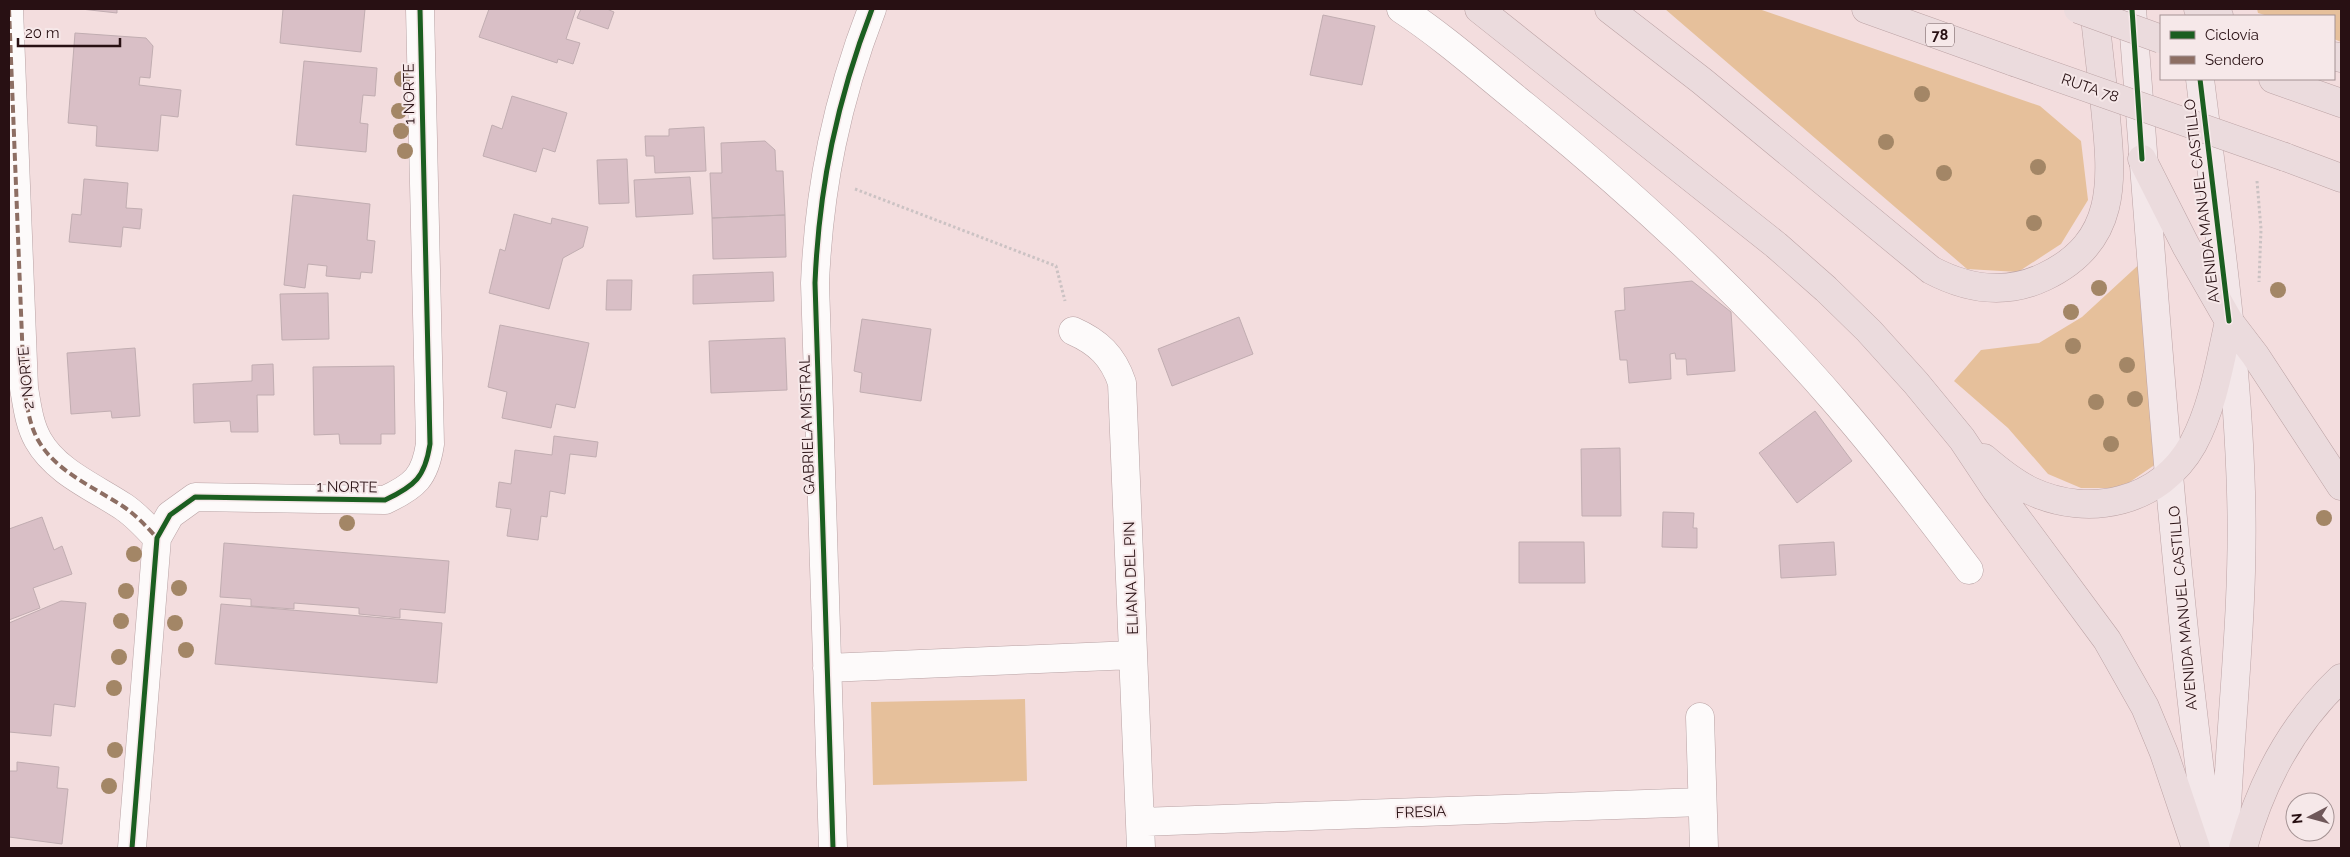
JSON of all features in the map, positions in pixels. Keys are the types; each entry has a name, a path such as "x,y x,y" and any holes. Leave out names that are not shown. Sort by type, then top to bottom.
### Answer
{"highway":[{"path":"1479,9 1761,233 1826,289 1892,357 1962,439 1996,490 2107,640 2145,707 2164,753 2196,848"},
{"path":"1608,9 1702,81 1931,270 1970,286 1992,289 2015,287 2038,280 2072,262 2084,250 2100,223 2110,184 2110,158 2094,9"},
{"name":"RUTA 78","path":"1866,9 2341,178"},
{"path":"2078,9 2160,39"},
{"path":"2198,9 2216,15"},
{"path":"2281,81 2341,103"},
{"path":"2142,159 2186,246 2229,321 2255,356 2341,486"},
{"path":"1962,439 1993,466 2030,491 2075,504 2096,505 2132,497 2151,488 2170,474 2192,445 2209,406 2229,321"},
{"path":"2243,848 2261,797 2277,761 2310,710 2341,678"}],"main road":[{"name":"AVENIDA MANUEL CASTILLO","path":"2132,9 2142,159 2170,474 2196,750 2210,848"},
{"name":"AVENIDA MANUEL CASTILLO","path":"2201,87 2229,321 2239,430 2241,548 2225,848"}],"street":[{"name":"2 NORTE","path":"9,9 24,388 29,414 38,440 52,458 68,472 124,508 144,524 157,538"},
{"name":"1 NORTE","path":"132,848 157,538 170,515 195,497 385,500 404,492 416,480 427,464 430,444 420,9"},
{"name":"GABRIELA MISTRAL","path":"833,848 815,284 817,238 824,177 844,88 872,9"},
{"path":"1401,9 1448,43 1545,122 1620,186 1699,259 1767,327 1838,405 1906,486 1969,570"},
{"name":"ELIANA DEL PIN","path":"1073,331 1088,337 1102,347 1112,359 1122,383 1140,835"},
{"path":"827,668 1134,655"},
{"path":"1700,717 1704,848"},
{"name":"FRESIA","path":"1140,835 1702,802"}],"path":[{"path":"824,177 1056,266 1073,331"}],"shaded area":[{"path":"1665,9 1759,9 2040,106 2081,141 2088,200 2061,244 2018,272 1967,269"},
{"path":"2257,9 2341,9 2341,42 2335,39 2335,15 2265,15 2258,13"},
{"path":"2145,259 2156,464 2121,488 2081,488 2048,474 2008,428 1954,381 1981,350 2039,343 2082,317"},
{"path":"1025,699 1027,781 873,785 871,702"}],"building":[{"path":"81,9 117,9 117,13"},
{"path":"283,9 365,9 361,52 280,43"},
{"path":"489,9 576,9 566,39 580,43 573,64 558,59 557,63 479,37"},
{"path":"581,9 607,9 614,12 608,29 577,18"},
{"path":"1323,15 1375,26 1362,85 1310,75"},
{"path":"75,33 146,38 153,46 150,78 140,77 139,85 181,90 178,117 161,115 158,151 96,146 97,126 68,123"},
{"path":"304,61 377,68 375,96 363,95 360,123 368,124 366,152 296,145"},
{"path":"512,96 567,113 555,152 543,148 536,172 483,156 492,125 502,129"},
{"path":"704,127 706,171 655,173 654,156 646,156 645,136 669,136 669,129"},
{"path":"765,141 775,150 776,171 783,171 785,215 712,218 710,173 722,173 721,143"},
{"path":"627,159 629,203 599,204 597,160"},
{"path":"690,177 693,214 636,217 634,180"},
{"path":"84,179 128,183 126,208 142,209 140,229 123,227 121,247 69,242 72,214 81,215"},
{"path":"293,195 370,204 367,240 375,241 372,273 361,272 360,279 326,276 327,266 308,264 305,288 284,285"},
{"path":"514,214 551,224 552,218 588,227 583,247 563,258 549,309 489,293 500,249 505,251"},
{"path":"785,215 786,257 713,259 712,218"},
{"path":"773,272 774,301 693,304 693,275"},
{"path":"607,280 632,280 631,310 606,310"},
{"path":"1692,281 1731,312 1735,371 1687,375 1686,359 1676,359 1675,353 1670,354 1671,379 1629,383 1627,360 1620,360 1615,311 1625,310 1624,288"},
{"path":"328,293 329,339 282,340 280,294"},
{"path":"1239,317 1253,354 1172,386 1158,349"},
{"path":"862,319 931,329 921,401 860,392 862,373 854,371"},
{"path":"500,325 589,343 575,408 556,404 551,428 502,418 507,392 488,387"},
{"path":"785,338 787,390 711,393 709,341"},
{"path":"135,348 140,416 112,418 111,411 71,414 67,353"},
{"path":"273,364 274,395 257,395 258,432 231,432 230,421 194,423 193,384 252,381 252,365"},
{"path":"394,366 395,434 381,434 381,444 340,444 339,434 314,435 313,367"},
{"path":"1815,411 1852,461 1797,503 1759,453"},
{"path":"554,436 598,442 596,457 570,454 565,494 550,491 547,517 541,516 538,540 507,536 511,509 496,507 499,482 511,484 515,450 552,455"},
{"path":"1620,448 1621,516 1582,516 1581,449"},
{"path":"1663,512 1694,513 1693,528 1697,528 1697,548 1662,547"},
{"path":"42,517 54,550 62,546 72,574 33,588 40,608 9,620 9,529"},
{"path":"1519,542 1584,542 1585,583 1519,583"},
{"path":"1834,542 1836,575 1781,578 1779,545"},
{"path":"224,543 449,561 445,613 400,609 400,618 359,614 359,608 294,603 294,609 251,606 251,599 220,597"},
{"path":"61,601 86,603 75,707 54,704 51,736 9,732 9,623"},
{"path":"221,604 442,623 437,683 215,664"},
{"path":"17,762 59,767 57,788 68,789 62,844 9,837 9,771 17,771"}],"marked path":[{"path":"9,9 24,388 30,421 38,440 55,461 76,478 129,510 157,538"}],"cycle path":[{"path":"132,848 157,538 170,515 195,497 385,500 411,485 425,465 430,444 420,9"},
{"path":"833,848 815,283 821,212 832,144 849,77 872,9"},
{"path":"2132,9 2142,159"},
{"path":"2200,80 2229,321"}]}
